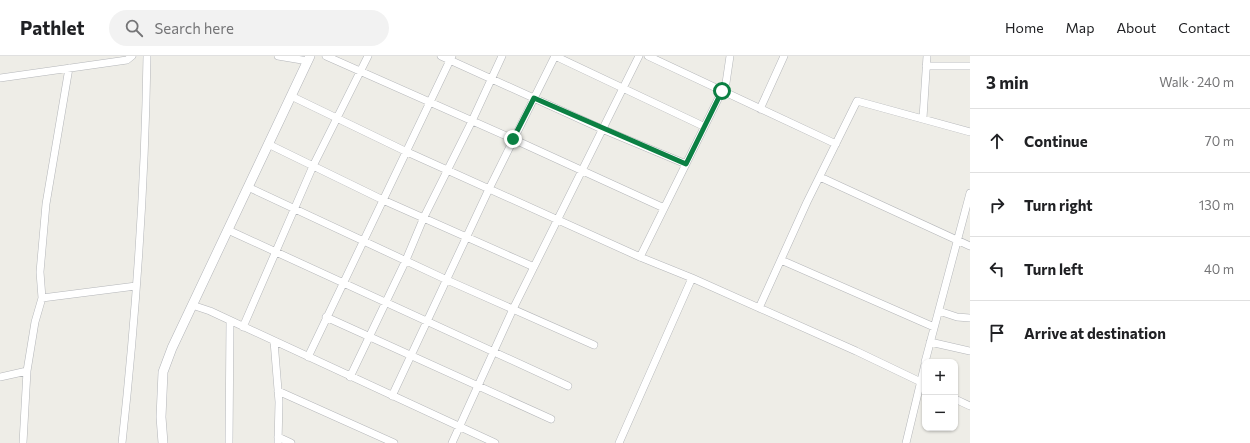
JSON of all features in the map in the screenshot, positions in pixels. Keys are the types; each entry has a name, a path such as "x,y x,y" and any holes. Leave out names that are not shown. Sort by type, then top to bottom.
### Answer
{"street":[{"path":"0,78 127,60 132,56"},
{"path":"122,443 131,361 136,286 147,56"},
{"path":"163,443 161,417 163,372 192,305 309,58 278,56"},
{"path":"326,56 664,208"},
{"path":"243,327 313,166 368,56"},
{"path":"441,56 451,58 490,78 602,129 686,164"},
{"path":"350,377 406,260 424,217 472,121 490,78 502,56"},
{"path":"392,396 489,189 555,56 703,126"},
{"path":"452,443 513,309 639,56"},
{"path":"648,56 836,144"},
{"path":"640,257 703,126 726,83 730,56"},
{"path":"760,109 784,56"},
{"path":"923,118 927,56"},
{"path":"308,357 342,284 364,242 405,151 451,58"},
{"path":"926,66 970,66"},
{"path":"23,443 27,371 35,322 42,298 40,272 46,204 69,68"},
{"path":"291,96 405,151 640,257 692,278 856,351 922,383"},
{"path":"759,308 857,101 970,132"},
{"path":"268,144 383,200 534,267"},
{"path":"820,177 970,246"},
{"path":"248,187 447,280 594,345"},
{"path":"926,359 958,241 968,210 970,193"},
{"path":"228,230 342,284 568,386"},
{"path":"781,260 934,327"},
{"path":"620,443 692,278"},
{"path":"42,298 136,286"},
{"path":"192,305 210,311 495,443"},
{"path":"939,311 957,317 970,318"},
{"path":"326,317 369,338 478,385 551,419"},
{"path":"229,443 230,321"},
{"path":"274,341 278,391 278,440 291,443"},
{"path":"930,342 970,351"},
{"path":"0,378 27,371"},
{"path":"915,443 906,441 922,386"},
{"path":"278,391 394,443"},
{"path":"958,400 970,406"}],"route":[{"path":"513,139 534,98 602,129 686,164 703,126 722,91"}]}
